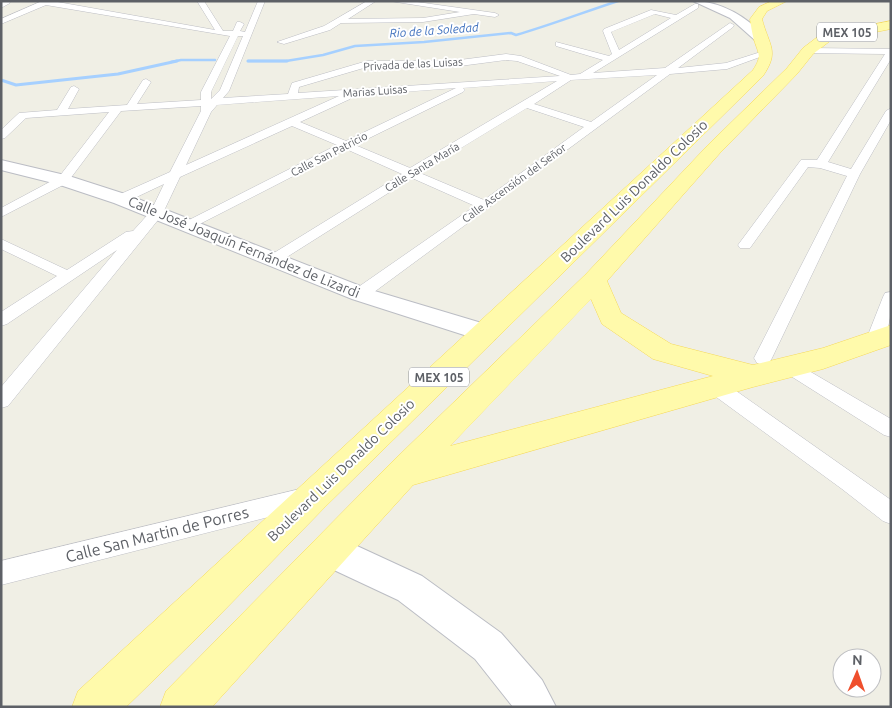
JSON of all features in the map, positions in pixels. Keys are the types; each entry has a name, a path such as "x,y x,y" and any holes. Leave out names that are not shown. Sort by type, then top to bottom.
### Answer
{"main road":[{"path":"762,55 756,18 763,9 782,1"},
{"name":"Boulevard Luis Donaldo Colosio","path":"182,707 402,474 595,280 714,149 792,71 808,51 825,38 891,25"},
{"name":"Boulevard Luis Donaldo Colosio","path":"94,707 486,333 762,55"},
{"path":"595,280 611,318 663,352 758,367 792,368 883,337"},
{"path":"402,474 715,386 758,367"}],"street":[{"path":"200,1 221,33"},
{"path":"1,401 150,219 176,173 209,105 224,91 262,1"},
{"path":"281,42 306,35 341,21 373,1"},
{"path":"393,1 495,15"},
{"path":"1,22 48,2 130,14 221,33 247,34"},
{"path":"696,4 734,16 762,55"},
{"name":"Calle Santa María","path":"274,259 525,104 614,57 696,4"},
{"path":"401,21 423,6"},
{"path":"559,44 575,50 614,57 607,31 654,12 678,17"},
{"path":"341,21 423,20 471,13"},
{"path":"209,105 206,92 243,17"},
{"name":"Calle Ascensión del Señor","path":"360,294 730,25"},
{"path":"808,51 891,52"},
{"path":"821,164 891,52"},
{"name":"Marias Luisas","path":"727,66 762,55"},
{"name":"Marias Luisas","path":"1,136 23,115 118,108 209,105 576,76 667,72 727,66 762,55"},
{"name":"Privada de las Luisas","path":"292,97 295,85 367,64 452,64 512,56 576,76"},
{"path":"130,108 146,82"},
{"name":"Calle San Patricio","path":"190,225 346,145 470,85"},
{"path":"61,112 74,89"},
{"path":"121,199 358,92"},
{"path":"525,104 592,126"},
{"path":"1,213 64,180 118,108"},
{"path":"758,367 854,174 891,111"},
{"path":"292,122 484,205"},
{"path":"745,246 805,163 821,164 854,174"},
{"name":"Calle José Joaquín Fernández de Lizardi","path":"1,165 64,180 121,199 150,219 190,225 360,294 486,333"},
{"path":"1,320 150,219"},
{"path":"1,243 68,276"},
{"path":"883,337 891,297"},
{"path":"792,368 891,429"},
{"path":"715,386 850,482 891,514"},
{"name":"Calle San Martin de Porres","path":"1,573 313,496"},
{"path":"331,551 410,588 488,646 528,694 536,707"}],"waterway":[{"name":"Rio de la Soledad","path":"286,61 323,55 355,46 424,42 511,33 516,35 618,1"},
{"path":"171,62 181,60 215,60"},
{"path":"1,80 16,85 118,74 177,61"},
{"name":"Rio de la Soledad","path":"248,61 286,61"}]}
